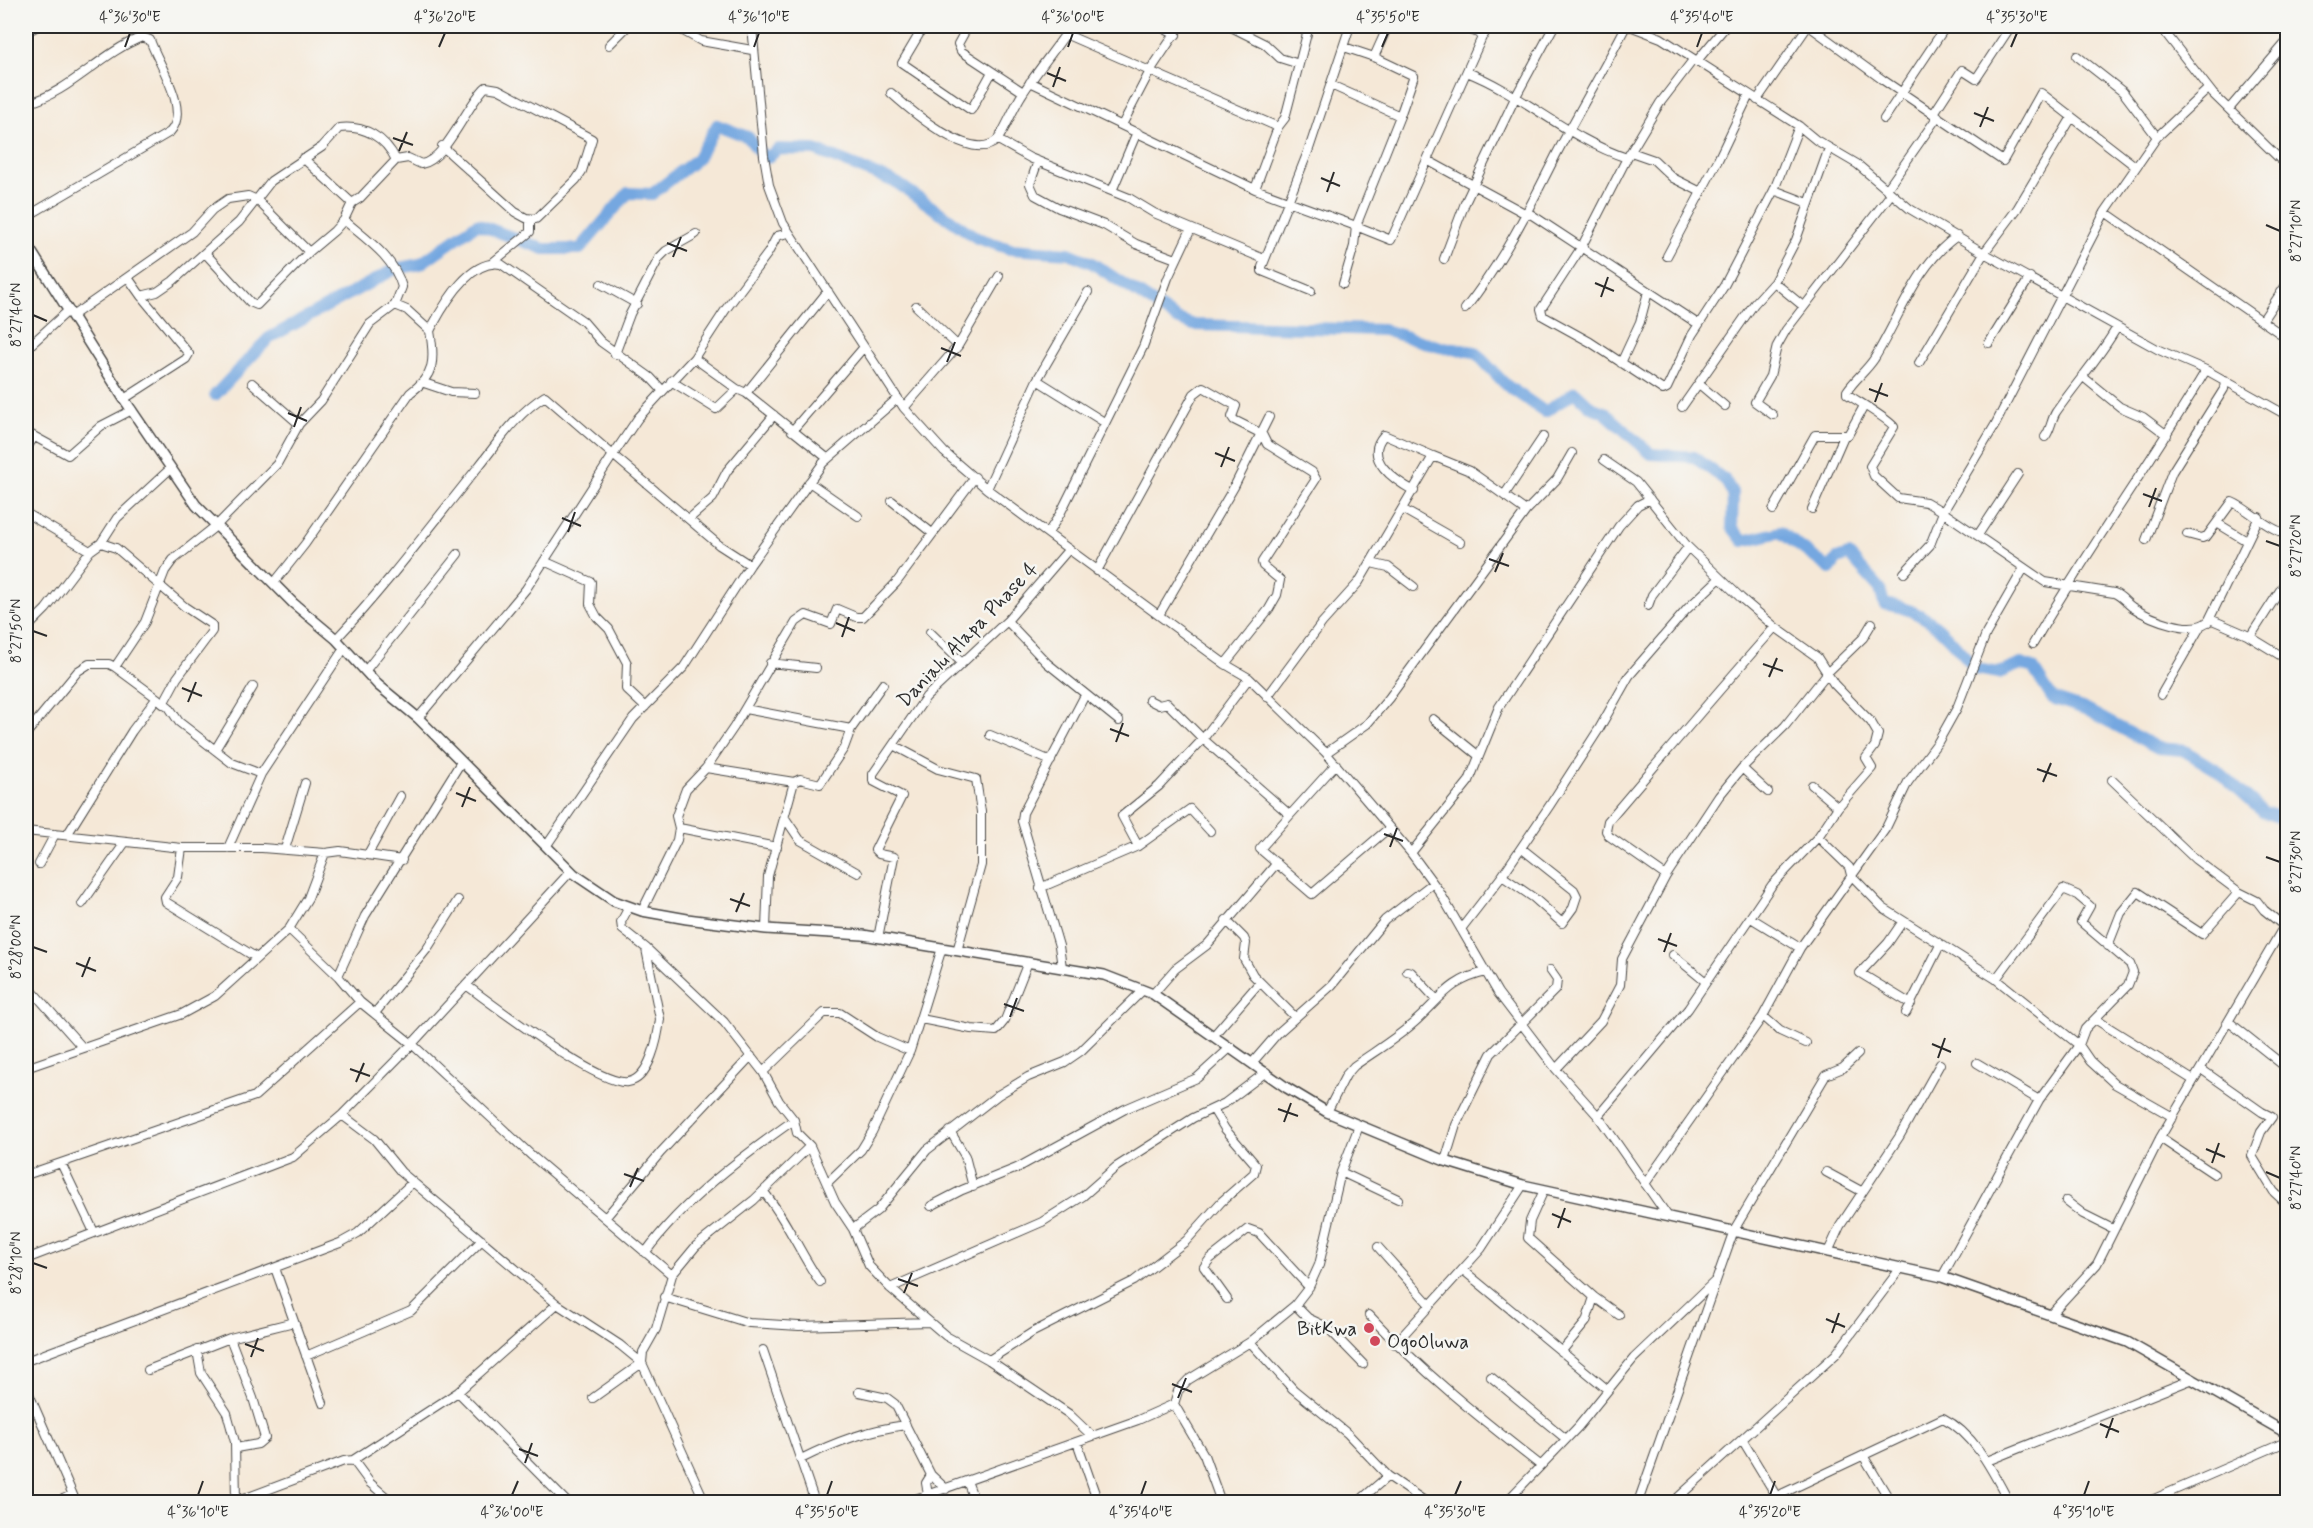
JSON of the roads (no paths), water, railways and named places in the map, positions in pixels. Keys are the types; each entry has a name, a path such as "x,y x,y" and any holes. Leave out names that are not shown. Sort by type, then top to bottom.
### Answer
{"street":[{"path":"609,45 628,26"},
{"path":"675,26 701,41 752,50"},
{"path":"752,26 752,50 769,185 788,234 904,408 944,452 987,489 1225,664 1249,678 1326,753 1412,853 1521,1026 1598,1116 1667,1215"},
{"path":"924,26 902,63 908,68 971,110 995,74"},
{"path":"968,26 958,44 961,51 1023,92"},
{"path":"891,93 922,120 967,145 980,147 998,140 1023,92 1071,26"},
{"path":"1160,26 1176,34"},
{"path":"1122,125 1150,71 1180,26"},
{"path":"1229,26 1265,44 1280,58 1299,64"},
{"path":"1255,189 1278,127 1285,118 1309,26"},
{"path":"1311,291 1269,276 1262,271 1264,259 1331,86 1350,26"},
{"path":"1374,57 1388,26"},
{"path":"1460,26 1484,35"},
{"path":"1030,82 1255,189 1289,199 1391,240 1487,26"},
{"path":"1444,259 1451,236 1473,186 1515,98 1554,26"},
{"path":"1466,309 1502,260 1628,26 1641,28 1661,38 1857,164 1910,209 1984,253 2159,350 2206,370 2288,416"},
{"path":"1726,26 1660,103 1629,155 1581,248 1540,312 1662,390 1667,388 1698,324 1724,286 1774,190 1799,126"},
{"path":"1758,100 1808,26 2003,161 2041,93 2135,166"},
{"path":"1884,119 1946,26"},
{"path":"1773,415 1755,402 1770,376 1777,346 1803,306 1889,191 1962,69 1976,79 2011,26"},
{"path":"2160,26 2208,89 2288,167"},
{"path":"1065,34 1278,127"},
{"path":"26,104 65,88 106,57 137,39 148,37 177,104 175,123 170,132 26,217"},
{"path":"2229,109 2288,40"},
{"path":"1343,284 1354,246 1356,226 1414,76 1374,57 1344,47"},
{"path":"2077,56 2123,92 2157,137"},
{"path":"1467,72 1494,84 1601,149 1654,160 1673,178 1701,192"},
{"path":"1331,86 1400,116"},
{"path":"205,253 250,302 257,305 344,220 352,203 360,198 396,160 408,158 425,164 442,146 486,87 498,89 592,139 582,171 576,180 543,215 530,219 515,212 442,146"},
{"path":"1904,573 1930,545 1943,512 1995,425 2105,212 2157,137 2208,89"},
{"path":"1667,256 1749,95"},
{"path":"1919,363 1984,253 2017,209 2072,117"},
{"path":"141,296 163,289 239,222 271,181 322,147 339,128 358,127 380,141 396,160"},
{"path":"1112,191 1137,132"},
{"path":"998,140 1038,161 1112,191 1154,213 1264,259"},
{"path":"1682,407 1754,304 1774,282 1796,240 1830,148"},
{"path":"303,158 352,203"},
{"path":"1427,160 1528,214 1698,324"},
{"path":"1038,161 1030,184 1035,195 1078,217 1104,225 1136,244 1176,259"},
{"path":"1774,190 1808,203"},
{"path":"26,349 71,313 129,279 192,232 212,210 228,199 248,196 257,200 309,252"},
{"path":"2105,212 2288,339"},
{"path":"274,583 305,544 410,393 424,383 431,372 430,331 457,288 530,232 530,219"},
{"path":"115,667 145,622 165,571 173,561 217,525 277,464 299,424 321,401 370,324 395,306 402,287 395,269 384,255 344,220"},
{"path":"1048,533 1080,476 1104,422 1143,347 1176,259 1191,229"},
{"path":"615,354 659,258 666,251 696,234"},
{"path":"418,718 526,589 638,418 694,358 726,309 771,249 777,236 788,234"},
{"path":"1957,236 1939,248 1917,279 1897,321 1874,358 1847,391 1847,394 1891,422 1894,427 1870,466 1874,476 1898,498 1926,502 2045,582 2121,595 2140,612 2187,629 2204,624 2210,619 2250,637 2288,660"},
{"path":"26,243 124,399 196,505 274,583 336,639 343,650 366,670 378,685 418,718 505,808 547,845 571,871 596,891 642,911 765,929 813,930 878,938 1104,975 1153,994 1327,1112 1445,1161 1544,1190 1667,1215 1942,1277 2127,1342 2288,1434"},
{"path":"492,263 501,264 583,321 615,354 650,377 663,391"},
{"path":"904,408 958,346 999,276"},
{"path":"1989,343 2030,277"},
{"path":"124,399 186,359 189,354 129,279"},
{"path":"1774,282 1803,306"},
{"path":"2262,321 2288,282"},
{"path":"601,284 637,304"},
{"path":"746,393 828,291"},
{"path":"987,489 1037,380 1088,292"},
{"path":"1621,363 1645,308 1648,292"},
{"path":"1645,308 1660,299"},
{"path":"395,306 407,310 430,331"},
{"path":"916,306 958,346"},
{"path":"2045,437 2050,430 2054,415 2082,376 2103,353 2117,327"},
{"path":"792,431 864,347"},
{"path":"694,358 746,393 827,458"},
{"path":"2033,644 2066,586 2167,435 2206,370"},
{"path":"2082,376 2120,407 2143,417 2167,435"},
{"path":"1037,380 1104,422"},
{"path":"2146,540 2172,472 2224,389 2225,380"},
{"path":"671,381 716,409 737,389"},
{"path":"252,383 299,424"},
{"path":"424,383 451,392 475,393"},
{"path":"1699,384 1725,406"},
{"path":"1097,571 1198,389 1208,388 1236,406 1232,417 1234,420 1262,435 1267,444 1312,472 1316,479 1262,562 1263,566 1280,580 1277,595 1225,664"},
{"path":"336,639 386,583 502,435 534,402 545,396 719,545 750,566"},
{"path":"547,845 591,778 645,707 658,697 684,667 750,566 827,458 898,398"},
{"path":"1773,510 1815,435 1848,435 1864,406"},
{"path":"26,432 68,455 101,426 132,410"},
{"path":"689,519 713,498 727,471 774,416"},
{"path":"1159,615 1262,435 1269,417"},
{"path":"1414,491 1393,478 1381,465 1377,454 1384,435 1394,437 1470,471 1526,511"},
{"path":"26,449 34,436"},
{"path":"1812,508 1844,436"},
{"path":"1505,494 1543,437"},
{"path":"1326,753 1367,724 1389,698 1526,511 1557,479 1572,453"},
{"path":"1267,697 1322,623 1346,599 1371,563 1404,510 1433,456"},
{"path":"1598,1116 1688,1009 1782,873 1818,837 1838,807 1872,768 1866,758 1875,746 1878,734 1871,722 1834,684 1817,657 1775,627 1720,578 1688,547 1636,482 1604,459"},
{"path":"26,629 46,609 90,551 101,543 117,518 170,468"},
{"path":"1978,535 2018,474"},
{"path":"642,911 677,840 680,828 676,816 679,804 693,780 706,768 745,709 770,663 801,617 806,615 831,624 837,609 856,617 863,617 896,583 975,477"},
{"path":"809,482 858,516"},
{"path":"1412,853 1469,781 1499,707 1618,526 1644,500 1650,499"},
{"path":"892,501 932,533"},
{"path":"2187,534 2202,538 2217,523 2232,502 2278,531 2288,529"},
{"path":"1404,510 1460,542"},
{"path":"26,515 90,551"},
{"path":"2161,695 2204,624 2245,540 2259,517"},
{"path":"2217,523 2245,540"},
{"path":"67,835 132,731 160,701 213,628 116,548 101,543"},
{"path":"1648,606 1652,595 1688,547"},
{"name":"Danialu Alapa Phase 4","path":"878,938 894,857 879,854 876,850 902,796 873,781 872,778 881,760 916,710 1007,621 1069,549"},
{"path":"366,670 458,554"},
{"path":"544,561 591,582 590,604 609,629 627,663 626,688 645,707"},
{"path":"1371,563 1388,567 1414,587"},
{"path":"1645,1184 1763,1016 1800,948 1886,828 1908,782 1938,742 1957,708 1986,634 2025,568"},
{"path":"1461,929 1521,848 1599,729 1633,670 1701,594 1720,578"},
{"path":"2250,637 2288,578"},
{"path":"1007,621 1047,663 1119,721"},
{"path":"1556,1068 1601,1021 1620,985 1622,958 1665,876 1690,835 1742,768 1785,726 1828,672 1863,638 1872,623"},
{"path":"1665,876 1609,836 1606,831 1608,821 1698,713 1720,691 1735,670 1775,627"},
{"path":"930,632 962,663"},
{"path":"228,848 261,774 343,650"},
{"path":"770,663 816,668"},
{"path":"26,734 83,666 109,664 169,707 179,722 214,750 232,763 261,774"},
{"path":"1138,846 1122,816 1159,786 1203,739 1249,678"},
{"path":"706,768 794,782 800,779 822,783 844,748 850,729 883,684"},
{"path":"214,750 253,687"},
{"path":"1062,967 1059,946 1022,821 1023,813 1085,695"},
{"path":"1149,700 1159,705 1167,703 1203,739 1290,815"},
{"path":"745,709 850,729"},
{"path":"1433,719 1479,756"},
{"path":"990,735 1051,761"},
{"path":"893,745 938,769 976,779 981,812 981,865 957,951"},
{"path":"338,976 365,916 461,762"},
{"path":"1336,764 1260,849 1312,894 1389,828"},
{"path":"1742,768 1768,792"},
{"path":"2051,1314 2097,1264 2160,1138 2286,925 2264,910 2257,901 2239,892 2195,859 2112,780"},
{"path":"765,929 768,876 794,782"},
{"path":"285,849 306,783"},
{"path":"1812,785 1838,807"},
{"path":"368,854 400,796"},
{"path":"1040,888 1138,846 1190,809 1210,831"},
{"path":"785,818 800,840 858,873"},
{"path":"680,828 777,847"},
{"path":"26,831 124,844 182,848 285,849 325,853 340,850 402,860"},
{"path":"39,864 56,834"},
{"path":"1818,837 1849,867 1851,875 1883,908 1996,979 2079,1045 2090,1061 2115,1084 2173,1117"},
{"path":"82,903 124,844"},
{"path":"182,848 178,876 165,897 166,903 257,958"},
{"path":"1502,876 1534,898 1562,923 1573,908 1577,896 1574,890 1521,848"},
{"path":"26,1068 182,1014 215,996 289,929 312,891 325,853"},
{"path":"1153,994 1180,965 1207,945 1277,863"},
{"path":"26,1259 293,1157 342,1115 412,1044 571,871"},
{"path":"1252,1063 1295,1017 1304,1012 1332,985 1384,920 1433,883"},
{"path":"1942,1277 2039,1101 2079,1045 2085,1029 2128,985 2133,972 2130,964 2081,921 2090,906 2077,895 2063,889 1996,979"},
{"path":"2108,946 2121,913 2138,892 2202,934 2239,892"},
{"path":"375,1013 427,949 458,900"},
{"path":"629,907 621,922 622,929 646,948 724,1022 763,1072 779,1101 794,1120 797,1132 810,1146 835,1202 853,1229 869,1266 890,1288 946,1336 989,1360 1069,1414 1091,1435"},
{"path":"1751,918 1800,948"},
{"path":"1226,920 1244,938 1246,943 1244,959 1259,983 1295,1017"},
{"path":"1903,921 1888,943 1860,972 1911,1004"},
{"path":"289,929 338,976 360,1002 412,1044 532,1156 606,1216 672,1275"},
{"path":"1906,1013 1940,945"},
{"path":"466,985 568,1055 615,1080 626,1082 633,1080 643,1071 651,1056 659,1028 660,1019 646,948"},
{"path":"828,1182 861,1150 910,1051 942,948"},
{"path":"1673,955 1706,982"},
{"path":"921,1019 971,1029 996,1031 1005,1020 1028,962"},
{"path":"1445,1161 1456,1125 1491,1054 1556,989 1557,980 1550,970"},
{"path":"1407,971 1411,972 1436,999"},
{"path":"1327,1112 1346,1075 1354,1066 1418,1020 1436,999 1458,982 1486,972"},
{"path":"1214,1035 1259,983"},
{"path":"26,984 83,1048"},
{"path":"853,1229 878,1210 927,1150 950,1131 998,1095 1028,1077 1065,1062 1081,1051 1143,990"},
{"path":"26,1175 255,1096 360,1002"},
{"path":"763,1072 824,1013 832,1011 840,1013 877,1037 910,1051"},
{"path":"1763,1016 1780,1031 1806,1043"},
{"path":"2095,1019 2193,1080"},
{"path":"2229,1022 2285,1066 2288,1056"},
{"path":"931,1206 1017,1168 1134,1105 1197,1078 1231,1047"},
{"path":"1638,1503 1734,1230 1826,1075 1843,1068 1858,1054"},
{"path":"606,1216 661,1152 751,1056"},
{"path":"1977,1063 2039,1101"},
{"path":"1828,1252 1840,1226 1861,1191 1899,1137 1940,1064"},
{"path":"2201,1069 2272,1117 2261,1132 2252,1156 2274,1192 2288,1205"},
{"path":"890,1288 1042,1222 1083,1196 1116,1167 1193,1118 1213,1109 1266,1072"},
{"path":"989,1360 1033,1332 1134,1281 1186,1241 1221,1202 1254,1173 1256,1165 1225,1129 1213,1109"},
{"path":"342,1115 374,1139 413,1182 557,1304 620,1345 642,1363 705,1503"},
{"path":"645,1253 668,1221 754,1149 794,1120"},
{"path":"1221,1503 1204,1455 1174,1404 1178,1391 1188,1380 1250,1342 1295,1305 1309,1287 1319,1265 1341,1172 1359,1126"},
{"path":"950,1131 965,1156 973,1187"},
{"path":"2160,1138 2214,1174"},
{"path":"593,1398 642,1363 643,1352 656,1329 672,1275 696,1246 763,1191 810,1146"},
{"path":"61,1163 94,1232"},
{"path":"1341,1172 1398,1199"},
{"path":"1826,1172 1861,1191"},
{"path":"26,1362 340,1243 357,1233 413,1182"},
{"path":"1395,1344 1481,1250 1523,1185"},
{"path":"1544,1190 1530,1221 1528,1238 1594,1297 1619,1315"},
{"path":"763,1191 778,1208 803,1257 820,1282"},
{"path":"2066,1201 2083,1214 2113,1229"},
{"path":"1227,1299 1204,1267 1210,1259 1248,1229 1259,1233 1309,1287"},
{"path":"306,1356 411,1311 482,1240"},
{"path":"1378,1247 1430,1305"},
{"path":"275,1268 323,1403"},
{"path":"1673,1503 1836,1354 1900,1269"},
{"path":"1464,1270 1608,1390"},
{"path":"1506,1503 1566,1439 1634,1358 1716,1281"},
{"path":"664,1297 749,1323 799,1326 929,1322"},
{"path":"1561,1352 1586,1322 1594,1297"},
{"path":"197,1350 201,1373 228,1413 236,1448 236,1502 344,1461 353,1460 458,1392 557,1304"},
{"path":"1295,1305 1308,1318 1327,1327 1363,1364"},
{"path":"1368,1315 1395,1344 1470,1410 1540,1465"},
{"path":"148,1370 230,1338 294,1322"},
{"path":"230,1338 253,1398 265,1438 258,1444 236,1448"},
{"path":"1250,1342 1293,1389 1348,1434 1388,1476 1426,1503"},
{"path":"763,1350 814,1503"},
{"path":"1491,1377 1566,1439"},
{"path":"1987,1461 2193,1379"},
{"path":"26,1387 74,1499 56,1503"},
{"path":"458,1392 567,1503"},
{"path":"859,1392 887,1398 895,1404 932,1475 946,1489"},
{"path":"907,1503 1138,1420 1174,1404"},
{"path":"1743,1441 1779,1499 1943,1418 1957,1424 1987,1461 2009,1503"},
{"path":"801,1459 862,1433 906,1425"},
{"path":"2148,1503 2288,1441"},
{"path":"1077,1442 1098,1503"},
{"path":"1864,1457 1891,1503"},
{"path":"353,1460 370,1483 392,1503"},
{"path":"928,1495 926,1483 932,1475"},
{"path":"1358,1503 1388,1476"},
{"path":"967,1481 975,1503"}],"waterway":[{"path":"215,395 269,338 395,269 420,264 477,224 544,249 580,249 628,193 652,194 697,159 717,125 748,137 765,159 779,149 815,150 897,183 977,238 1010,249 1069,253 1092,263 1177,319 1194,325 1384,330 1440,347 1475,352 1506,385 1545,412 1575,392 1591,407 1604,412 1651,454 1694,457 1725,480 1733,494 1732,527 1743,541 1780,532 1830,569 1837,559 1849,555 1880,589 1884,604 1914,612 1937,626 1976,669 1999,673 2021,664 2033,668 2052,698 2085,709 2158,748 2183,750 2215,769 2263,812 2288,820"}],"place":[{"name":"BitKwa","path":"1369,1328"},
{"name":"OgoOluwa","path":"1375,1341"}]}
